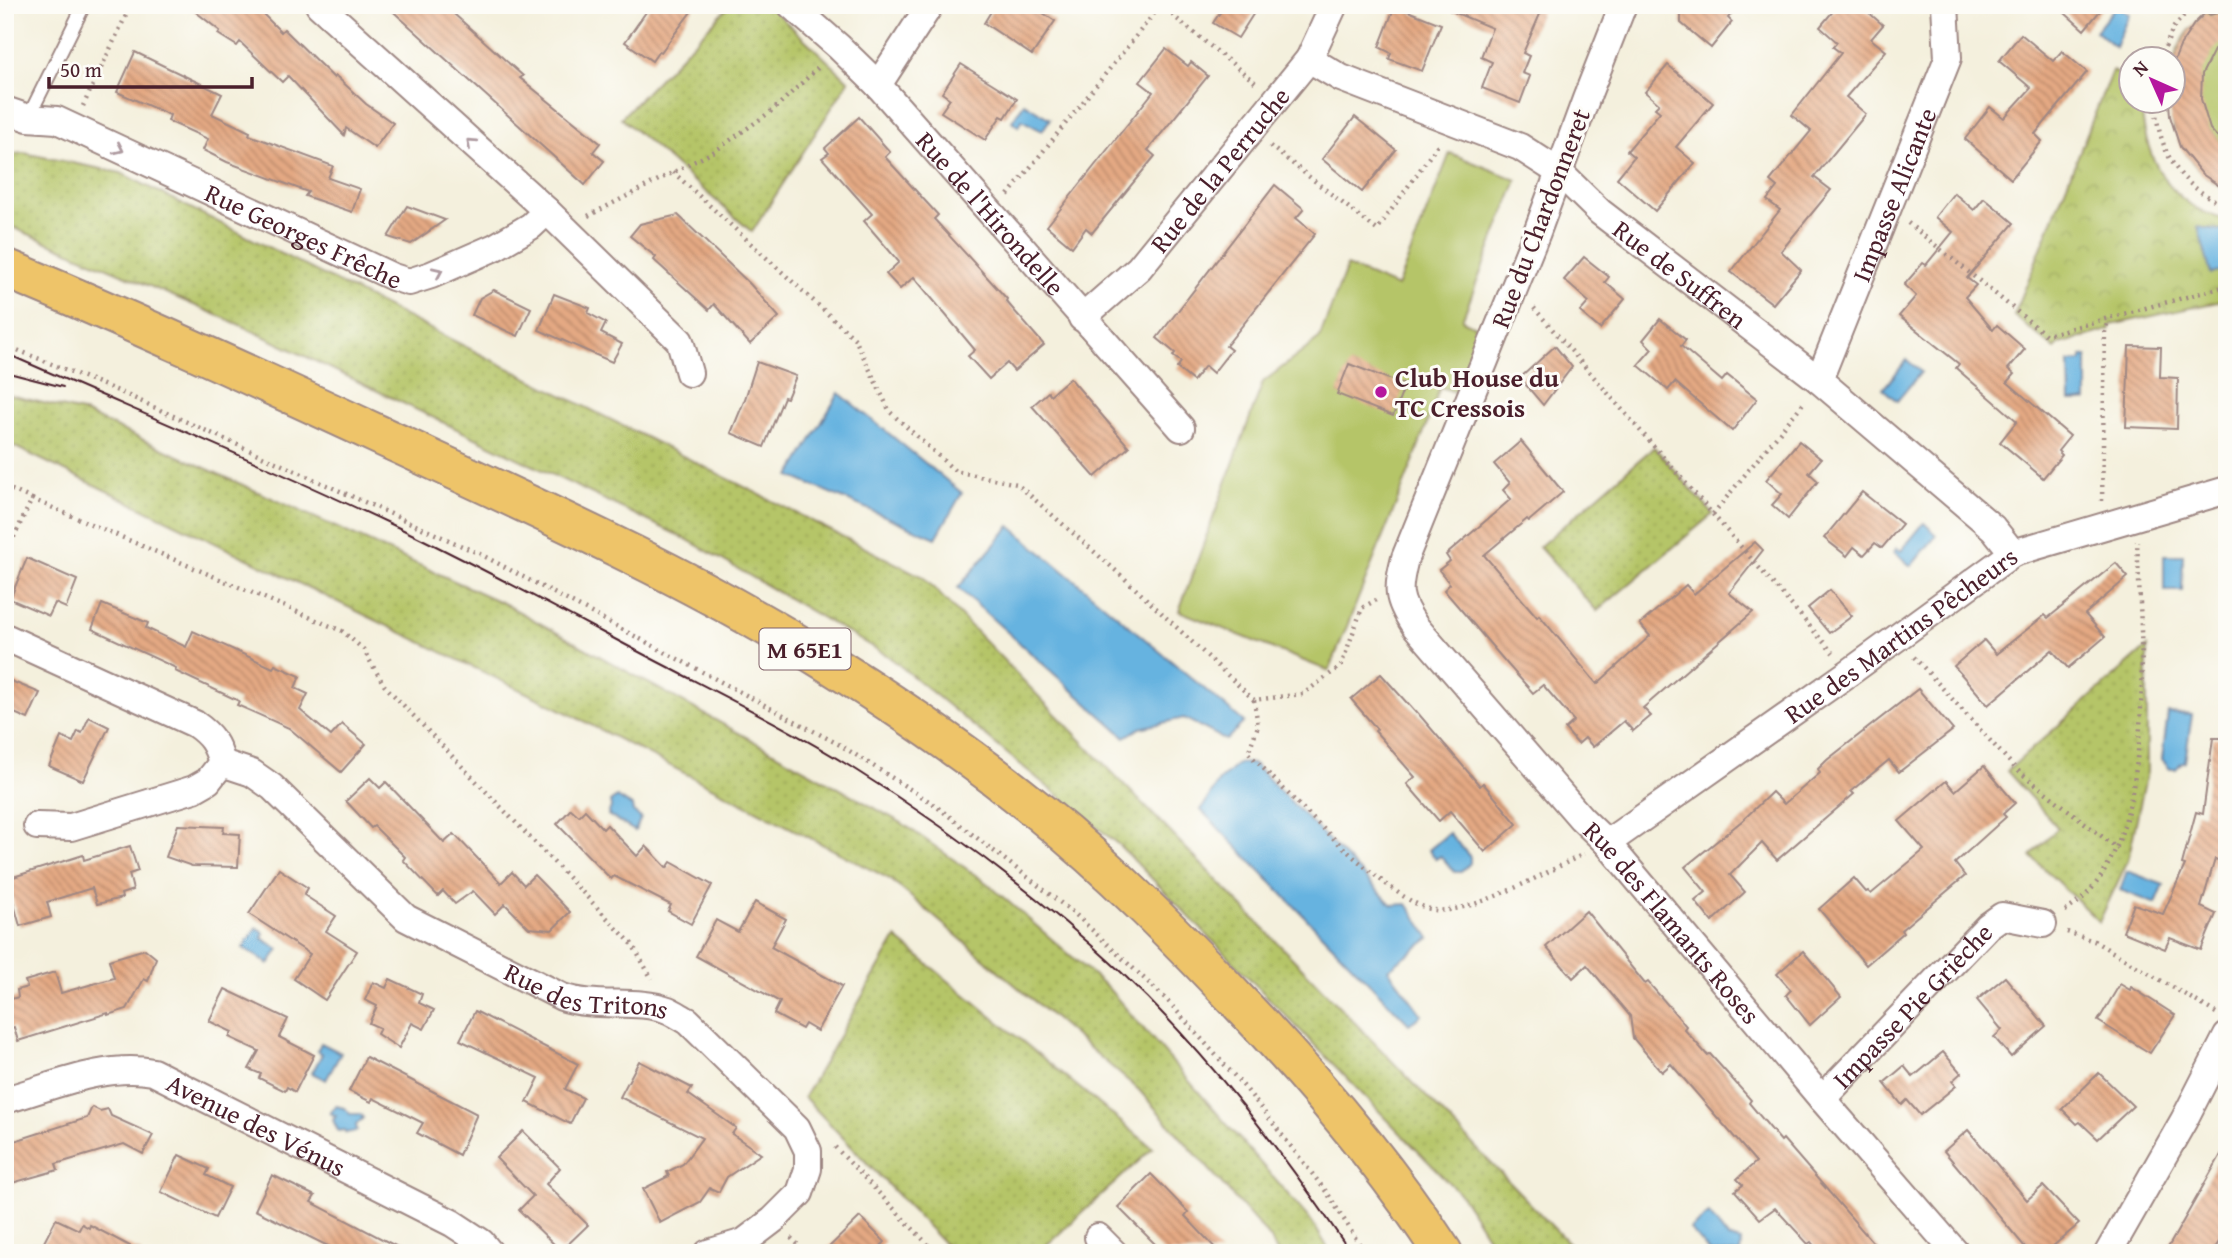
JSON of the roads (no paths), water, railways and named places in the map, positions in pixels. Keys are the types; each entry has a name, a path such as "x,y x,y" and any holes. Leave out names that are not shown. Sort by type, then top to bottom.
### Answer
{"main road":[{"name":"M 65E1","path":"5,268 139,323 586,531 700,589 809,651 908,716 978,764 1043,815 1195,955 1321,1091 1388,1175 1443,1253"}],"street":[{"path":"320,5 547,211 680,341 689,373"},
{"name":"Rue de l'Hirondelle","path":"791,5 878,85 1181,428"},
{"path":"878,85 930,5"},
{"name":"Rue de la Perruche","path":"1083,318 1139,268 1309,59 1334,5"},
{"name":"Rue du Chardonneret","path":"1398,587 1405,558 1420,519 1515,287 1623,5"},
{"name":"Impasse Alicante","path":"1819,380 1948,58 1945,5"},
{"name":"Rue de Suffren","path":"1309,59 1341,78 1520,146 1559,172 1600,212 1819,380 1993,528 2013,553"},
{"name":"Rue Georges Frêche","path":"17,114 57,120 393,277 409,282 495,247 531,226 547,211"},
{"name":"Rue des Martins Pêcheurs","path":"1607,843 1897,639 2013,553 2227,490"},
{"name":"Rue des Flamants Roses","path":"1398,587 1404,609 1415,626 1581,818 1607,843 1956,1253"},
{"path":"5,637 195,724 210,735 218,747 222,763 208,781 194,789 71,827 37,826"},
{"name":"Rue des Tritons","path":"222,763 252,773 272,787 406,918 562,998 576,1002 654,1007 688,1021 797,1128 808,1151 808,1169 800,1193 773,1220 744,1242 708,1253"},
{"name":"Impasse Pie Grièche","path":"1822,1098 1987,926 2002,916 2043,924"},
{"path":"2108,1253 2184,1120 2227,1036"},
{"name":"Avenue des Vénus","path":"5,1100 101,1072 133,1068 153,1072 452,1223 481,1242 490,1253"}],"lane":[{"path":"17,114 84,5"}],"water":[{"path":"2117,5 2129,14 2115,47 2096,31"},
{"path":"1024,103 1050,119 1042,131 1022,120 1018,126 1012,121"},
{"path":"2198,227 2227,229 2227,270 2211,274"},
{"path":"2082,356 2087,357 2087,401 2070,401 2069,362 2082,361"},
{"path":"1907,360 1921,372 1897,401 1883,389"},
{"path":"839,393 962,493 936,538 790,476"},
{"path":"1924,523 1937,535 1911,566 1894,552 1897,548 1901,551"},
{"path":"1010,526 1244,722 1226,740 1184,718 1140,728 1125,737 958,588"},
{"path":"2164,555 2183,555 2182,591 2164,591"},
{"path":"2168,713 2192,715 2185,762 2176,769 2170,769 2162,759"},
{"path":"1239,763 1254,764 1392,905 1407,904 1430,938 1388,969 1422,1015 1409,1024 1201,810 1219,781"},
{"path":"617,797 632,806 633,812 641,818 635,831 608,815 610,802"},
{"path":"1449,833 1470,857 1470,863 1461,872 1455,872 1440,856 1436,859 1429,850"},
{"path":"2127,871 2164,885 2156,904 2120,890"},
{"path":"256,928 264,933 262,938 279,949 269,964 243,948"},
{"path":"321,1043 341,1053 326,1080 312,1073 322,1054 317,1051"},
{"path":"336,1106 344,1108 350,1114 360,1114 363,1118 356,1125 357,1131 338,1131 333,1120 336,1116 330,1113"},
{"path":"1709,1214 1728,1238 1741,1241 1740,1253 1710,1253 1690,1229"}],"tram line":[{"path":"5,353 295,480 422,539 774,722 887,790 1024,889 1121,972 1184,1037 1244,1106 1351,1253"},
{"path":"5,372 63,387"}],"place":[{"name":"Club House du TC Cressois","path":"1381,392"}]}
